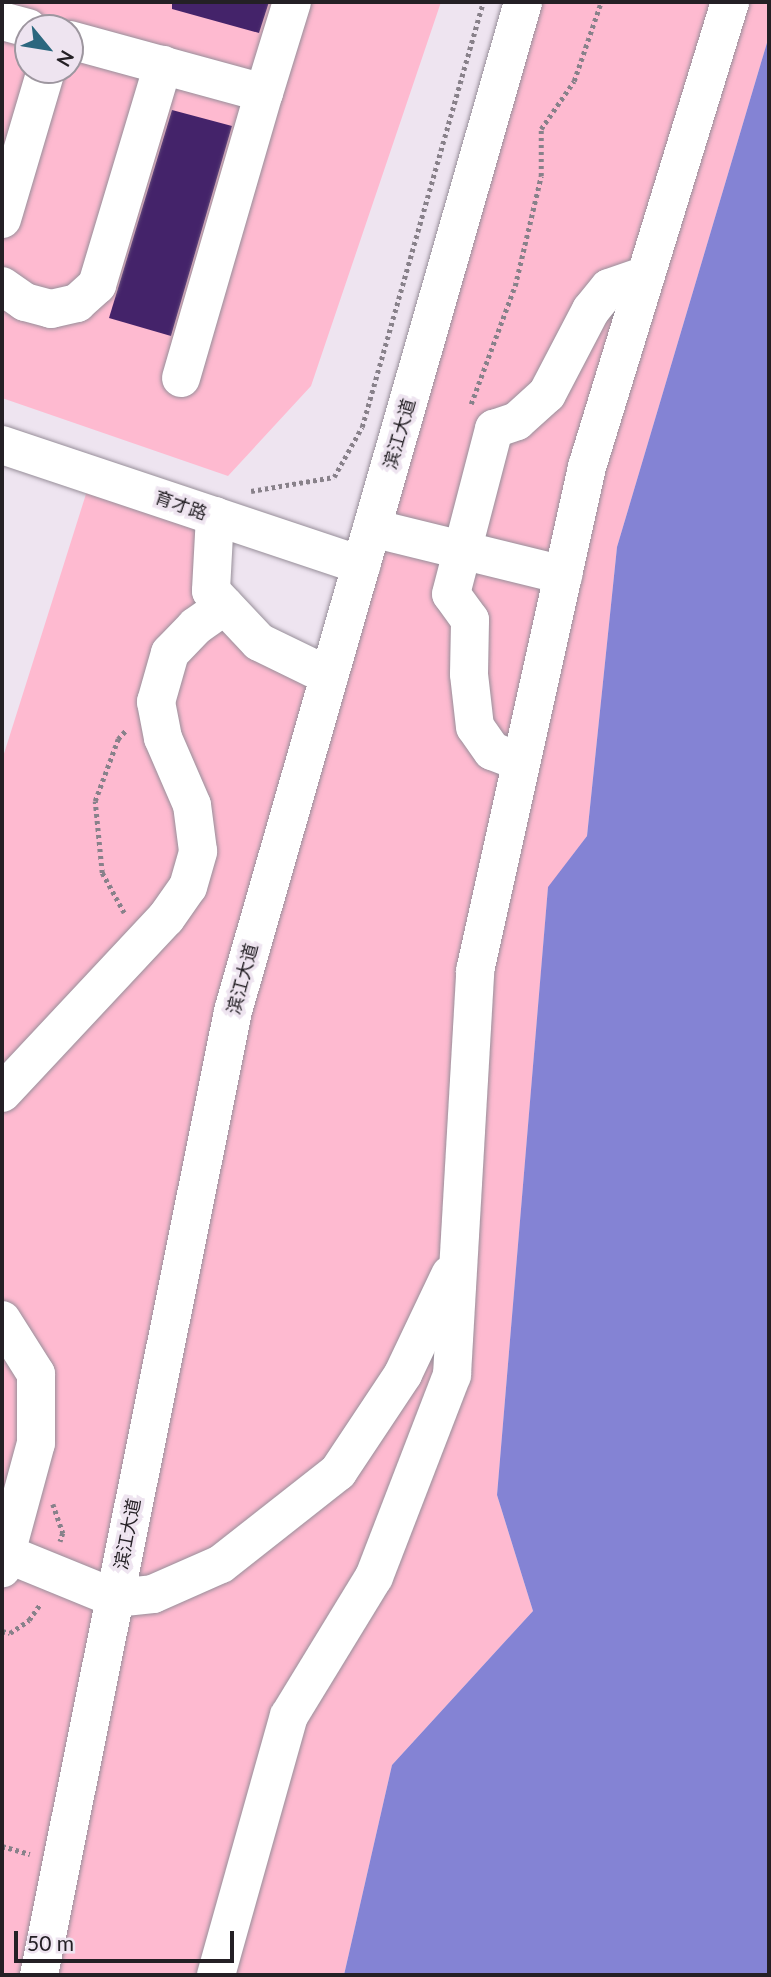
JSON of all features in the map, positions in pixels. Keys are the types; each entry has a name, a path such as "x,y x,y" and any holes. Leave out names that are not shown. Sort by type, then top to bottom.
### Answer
{"street":[{"path":"181,378 292,2"},
{"name":"滨江大道","path":"39,1975 233,1011 523,2"},
{"path":"216,1975 289,1716 374,1577 452,1375 475,971 587,467 730,2"},
{"path":"84,44 264,93"},
{"path":"2,286 26,302 51,309 77,303 97,285 163,65"},
{"path":"2,219 42,84"},
{"path":"522,762 492,751 475,727 469,674 470,620 451,594 494,429 517,421 547,394 592,310 609,288 646,275"},
{"name":"育才路","path":"2,444 361,565"},
{"path":"215,516 211,591 259,642 329,676"},
{"path":"372,528 563,575"},
{"path":"2,1093 139,947 188,887 198,851 192,805 163,738 156,702 170,653 196,626 225,606"},
{"path":"2,1320 36,1374 36,1443 4,1558 115,1598 153,1594 221,1564 338,1472 403,1374 459,1257"}],"path":[{"path":"247,492 334,477 362,427 483,2"},
{"path":"470,408 515,286 541,176 541,129 574,81 601,2"},
{"path":"139,947 102,873 95,801 118,739 158,695"}],"shaded area":[{"path":"2,2 441,2 311,386 228,476 2,398"},
{"path":"510,2 769,2 769,36 617,547 587,836 548,888 497,1495 533,1611 392,1765 344,1975 2,1975 2,760 92,475 215,516 211,591 329,675"},
{"path":"769,36 769,1975 344,1975 392,1765 533,1611 497,1495 548,887 587,836 617,547"}],"building":[{"path":"172,2 269,2 259,33 172,9"},
{"path":"172,110 232,126 171,336 109,318"}]}
